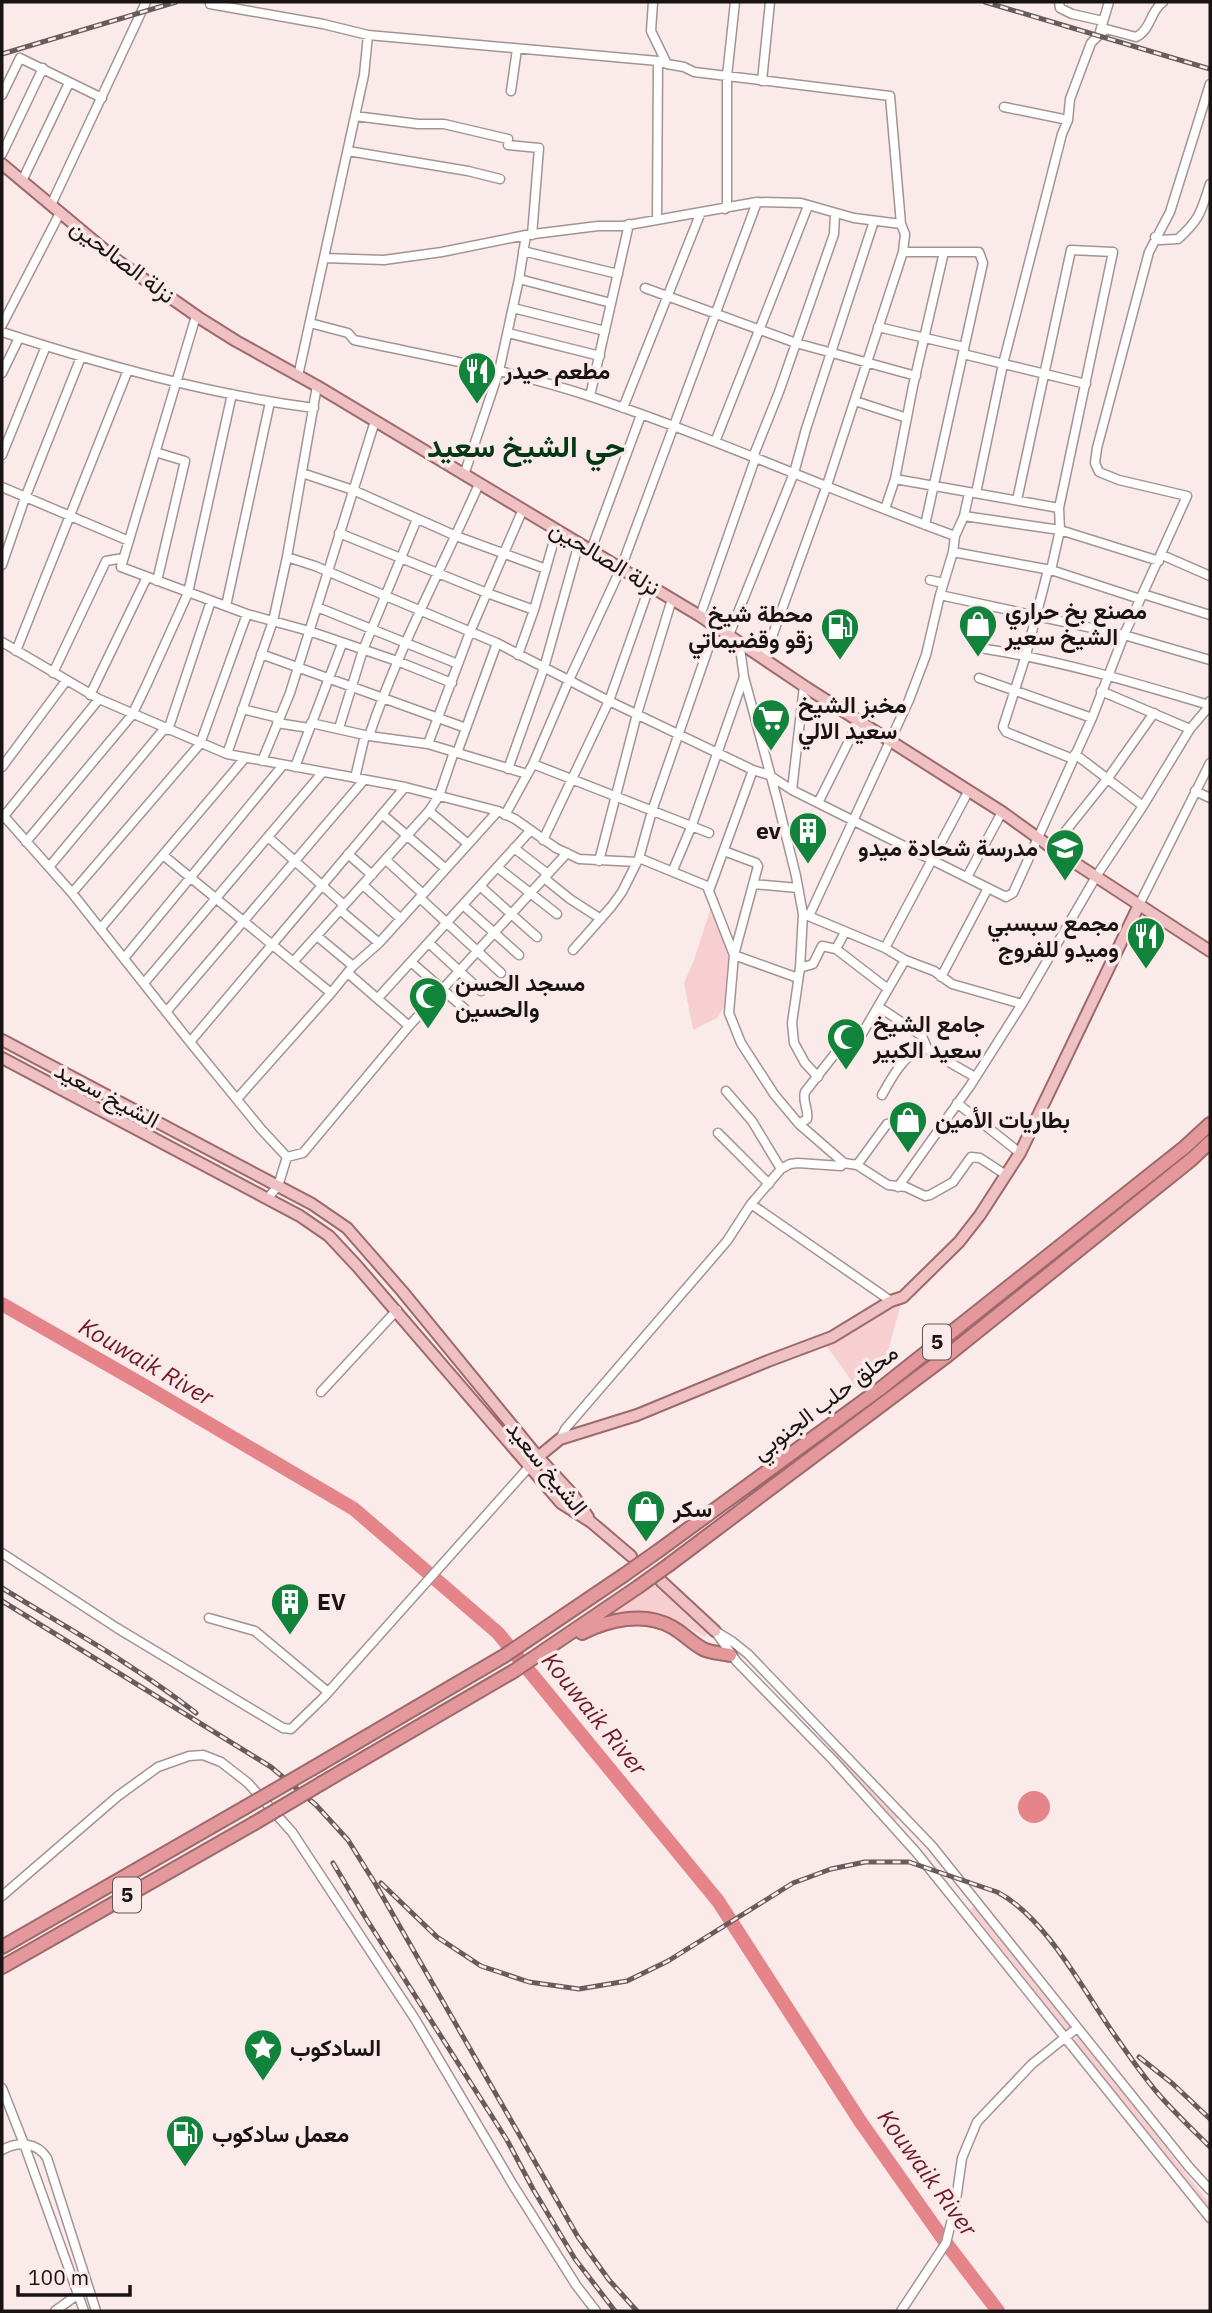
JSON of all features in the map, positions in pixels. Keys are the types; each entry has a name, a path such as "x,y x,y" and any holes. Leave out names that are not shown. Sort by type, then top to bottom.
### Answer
{"highway":[{"name":"محلق حلب الجنوبي","path":"2,1947 504,1656 624,1575 880,1389 1185,1147 1210,1124"},
{"name":"محلق حلب الجنوبي","path":"540,1653 670,1564 948,1355 1210,1142"},
{"path":"540,1653 601,1624 650,1619 668,1625 703,1648 730,1654"},
{"name":"5","path":"2,1967 253,1825 540,1653"}],"main road":[{"name":"نزلة الصالحين","path":"2,164 118,261 196,316 700,616 1002,812 1139,905 1209,948"},
{"path":"529,1467 560,1439 637,1415 832,1337 891,1301 903,1297 959,1242 981,1215 1020,1153 1139,905"},
{"name":"الشيخ سعيد","path":"2,1040 312,1204 347,1228 538,1457 573,1495 592,1522"},
{"name":"الشيخ سعيد","path":"2,1058 308,1221 329,1236 397,1310 561,1503 592,1522"},
{"path":"592,1522 631,1556"},
{"path":"661,1581 715,1631"}],"street":[{"path":"2,325 146,2"},
{"path":"653,2 651,31 662,63 657,219"},
{"path":"724,209 727,203 728,164 727,76 735,2"},
{"path":"762,81 770,2"},
{"path":"1059,2 1060,8 1072,14 1103,21"},
{"path":"1099,35 1109,2"},
{"path":"818,1077 805,1063 794,1042 792,1023 806,915 891,740 926,655 955,536 973,493 1003,364 1062,134 1068,120 1070,99 1091,43 1106,29 1140,36 1156,7 1163,2"},
{"path":"210,4 236,5 368,35 662,63 684,67 694,72 890,96 901,224 905,234 903,252 827,485 764,659"},
{"path":"298,376 364,75 368,35"},
{"path":"511,91 517,49"},
{"path":"2,95 20,58 102,98"},
{"path":"2,153 43,68"},
{"path":"22,181 69,83"},
{"path":"287,558 315,566 383,597 498,643 609,701 753,770 769,775 792,790 1006,897 1013,893 1187,496 1119,480 1099,472 1094,463 1149,251 1170,212 1210,84"},
{"path":"1004,107 1068,120"},
{"path":"355,116 418,124 444,124 539,148 529,235 523,251 508,334 499,372 464,475"},
{"path":"348,151 500,179"},
{"path":"1155,237 1160,240 1178,239 1202,213 1210,184"},
{"path":"324,258 384,260 529,235 629,225 757,202 801,203 835,214 901,224"},
{"path":"237,1098 351,970 379,943 468,844 501,813 533,764 621,568 757,202"},
{"path":"715,442 808,206"},
{"path":"623,408 701,212"},
{"path":"700,616 834,234 835,214"},
{"path":"874,220 794,473 734,638 806,915 934,971 952,984 1021,1004"},
{"path":"590,396 629,225"},
{"path":"1017,500 1071,250 1113,252 1059,508 1060,530 1004,730 1074,756 1108,778 1143,806"},
{"path":"523,251 618,274"},
{"path":"903,252 979,252 983,263 925,525"},
{"path":"885,509 895,479 944,253"},
{"path":"519,279 611,303"},
{"path":"645,288 796,343 916,376"},
{"path":"513,308 605,331"},
{"path":"196,316 121,567 247,614 309,631 452,683"},
{"path":"310,323 348,333 354,340 499,372 590,396 755,457 955,536"},
{"path":"878,327 924,337 1003,364 1086,384"},
{"path":"2,332 176,383 314,408"},
{"path":"508,334 600,356"},
{"path":"2,373 19,338"},
{"path":"2,455 46,346"},
{"path":"2,565 25,498 81,357"},
{"path":"16,651 128,370"},
{"path":"227,754 273,621 287,558 317,386"},
{"path":"26,842 132,715 188,593 232,394"},
{"path":"855,401 907,418"},
{"path":"226,606 270,402"},
{"path":"591,550 641,415"},
{"path":"262,761 297,668 375,421"},
{"path":"155,452 185,461 157,581"},
{"path":"302,473 354,490 456,536 546,569"},
{"path":"895,479 1059,508"},
{"path":"166,1012 295,860 359,779 367,736 397,661 480,484"},
{"path":"2,487 129,541"},
{"path":"428,744 470,632 523,509"},
{"path":"964,516 1060,530 1161,558 1210,576"},
{"path":"339,728 363,650 417,519"},
{"path":"517,655 534,610 557,530"},
{"path":"339,533 534,610"},
{"path":"508,769 544,668 579,543"},
{"path":"953,552 1049,570 1210,615"},
{"path":"53,673 106,561 123,558"},
{"path":"146,577 95,697 3,815 125,957 190,1042 286,1157"},
{"path":"930,580 943,583"},
{"path":"544,840 609,701 650,585"},
{"path":"940,595 1037,614 1210,660"},
{"path":"599,861 637,713 672,599"},
{"path":"49,867 167,729 211,601"},
{"path":"317,607 458,664"},
{"path":"72,893 200,744 247,614"},
{"path":"573,950 622,892 638,860 652,811 716,626"},
{"path":"2,642 95,697 227,754 405,787 501,813 579,859 638,860 673,870 710,888"},
{"path":"293,962 386,860 439,796 498,643"},
{"path":"295,767 342,644"},
{"path":"898,1187 975,1077 1097,875 1190,729 1210,703 1108,674 1026,655 986,649"},
{"path":"261,654 466,728"},
{"path":"673,870 692,825 744,677"},
{"path":"979,678 1091,718"},
{"path":"2,767 66,681"},
{"path":"792,790 804,686"},
{"path":"1101,691 1190,729"},
{"path":"242,709 278,721 339,728 367,736 428,744 527,774"},
{"path":"1052,848 1108,778 1153,713"},
{"path":"818,803 859,721"},
{"path":"101,928 245,758"},
{"path":"1139,905 1210,763"},
{"path":"533,764 709,832"},
{"path":"125,957 283,765"},
{"path":"734,955 710,888 753,770"},
{"path":"145,982 322,773"},
{"path":"190,1042 405,787"},
{"path":"1195,791 1210,798"},
{"path":"885,948 968,792"},
{"path":"429,811 468,844"},
{"path":"967,877 1002,812"},
{"path":"382,814 446,869"},
{"path":"378,998 530,831"},
{"path":"268,837 379,943"},
{"path":"514,848 570,899 601,919"},
{"path":"724,851 758,864 734,955 729,1013 741,1043 774,1094 799,1124 844,1163 857,1165 888,1185 906,1187 921,1194 930,1195 953,1182 968,1160 975,1156 1006,1175"},
{"path":"286,1157 303,1153 409,1026 567,853"},
{"path":"348,854 372,875"},
{"path":"163,855 331,993"},
{"path":"386,860 501,973"},
{"path":"498,867 557,914"},
{"path":"753,884 798,888"},
{"path":"363,885 401,919"},
{"path":"480,886 537,937"},
{"path":"941,977 988,888"},
{"path":"463,905 519,955"},
{"path":"836,949 845,932"},
{"path":"317,936 409,1026"},
{"path":"429,943 481,991"},
{"path":"800,968 813,964 822,946 836,949 887,989"},
{"path":"734,955 798,978"},
{"path":"799,1124 807,1119 803,1100 805,1092 841,1046 862,1034 905,960"},
{"path":"411,962 465,1009"},
{"path":"879,1007 922,1036 928,1050 975,1077"},
{"path":"882,1095 908,1057 925,1046"},
{"path":"726,1091 751,1121 780,1169"},
{"path":"957,1103 1020,1153"},
{"path":"857,1165 887,1124"},
{"path":"718,1133 769,1184"},
{"path":"267,1199 278,1186 286,1157"},
{"path":"560,1439 566,1428 727,1241 751,1204 780,1169 790,1164 841,1166 844,1163"},
{"path":"751,1204 891,1301"},
{"path":"321,1392 397,1310"},
{"path":"2,1553 117,1628 283,1728 291,1729 328,1692 529,1467"},
{"path":"209,1618 255,1631 328,1692"},
{"path":"715,1631 730,1654 833,1760 916,1852 1210,2218"},
{"path":"715,1631 748,1654 932,1846 1210,2190"},
{"path":"2,1896 118,1796 158,1767 188,1756 203,1755 221,1762 248,1783 292,1832 415,2019 513,2185 576,2285 596,2311"},
{"path":"901,2311 946,2243 956,2207 962,2158 977,2123 1032,2064 1077,2028"},
{"path":"2,2088 84,2311"},
{"path":"2,2150 12,2145 24,2144 39,2148 47,2158 96,2311"},
{"path":"55,2311 88,2287"}],"shaded area":[{"path":"712,904 732,960 726,1004 717,1018 693,1030 684,983"},
{"path":"902,1301 883,1368 858,1390 826,1345 867,1324"},
{"path":"653,1584 707,1633 705,1637 662,1616 599,1619"},
{"path":"834,1746 900,1816 895,1821 829,1751"},
{"path":"1034,1791 1045,1796 1050,1807 1045,1818 1034,1823 1023,1818 1018,1807 1023,1796"},
{"path":"975,1905 1071,2028 1066,2033 970,1910"},
{"path":"1078,2036 1210,2204 1210,2213 1073,2041"}],"waterway":[{"name":"Kouwaik River","path":"2,1304 354,1509 498,1633 718,1901 860,2121 946,2243 998,2311"}],"railway":[{"path":"2,54 176,2"},
{"path":"985,2 1210,69"},
{"path":"2,1588 125,1663 196,1713"},
{"path":"2,1601 271,1767 316,1805 348,1840 578,2237 609,2280 637,2311"},
{"path":"381,1883 437,1937 481,1966 529,1982 579,1989 627,1981 668,1961 793,1883 831,1869 865,1862 909,1862 997,1892 1032,1919 1063,1957 1149,2083 1210,2147"},
{"path":"333,1863 507,2140 575,2259 615,2311"},
{"path":"1139,2057 1210,2119"}],"place":[{"name":"مطعم حيدر","path":"477,405"},
{"name":"مصنع بخ حراري الشيخ سعير","path":"978,658"},
{"name":"محطة شيخ زقو وقضيماتي","path":"840,661"},
{"name":"مخبز الشيخ سعيد الالي","path":"771,752"},
{"name":"ev","path":"808,865"},
{"name":"مدرسة شحادة ميدو","path":"1065,882"},
{"name":"مجمع سبسبي وميدو للفروج","path":"1146,970"},
{"name":"مسجد الحسن والحسين","path":"428,1030"},
{"name":"جامع الشيخ سعيد الكبير","path":"846,1071"},
{"name":"بطاريات الأمين","path":"908,1154"},
{"name":"سكر","path":"646,1543"},
{"name":"EV","path":"290,1636"},
{"name":"السادكوب","path":"263,2082"},
{"name":"معمل سادكوب","path":"185,2168"}],"district":[{"name":"حي الشيخ سعيد","path":"526,447"}]}
